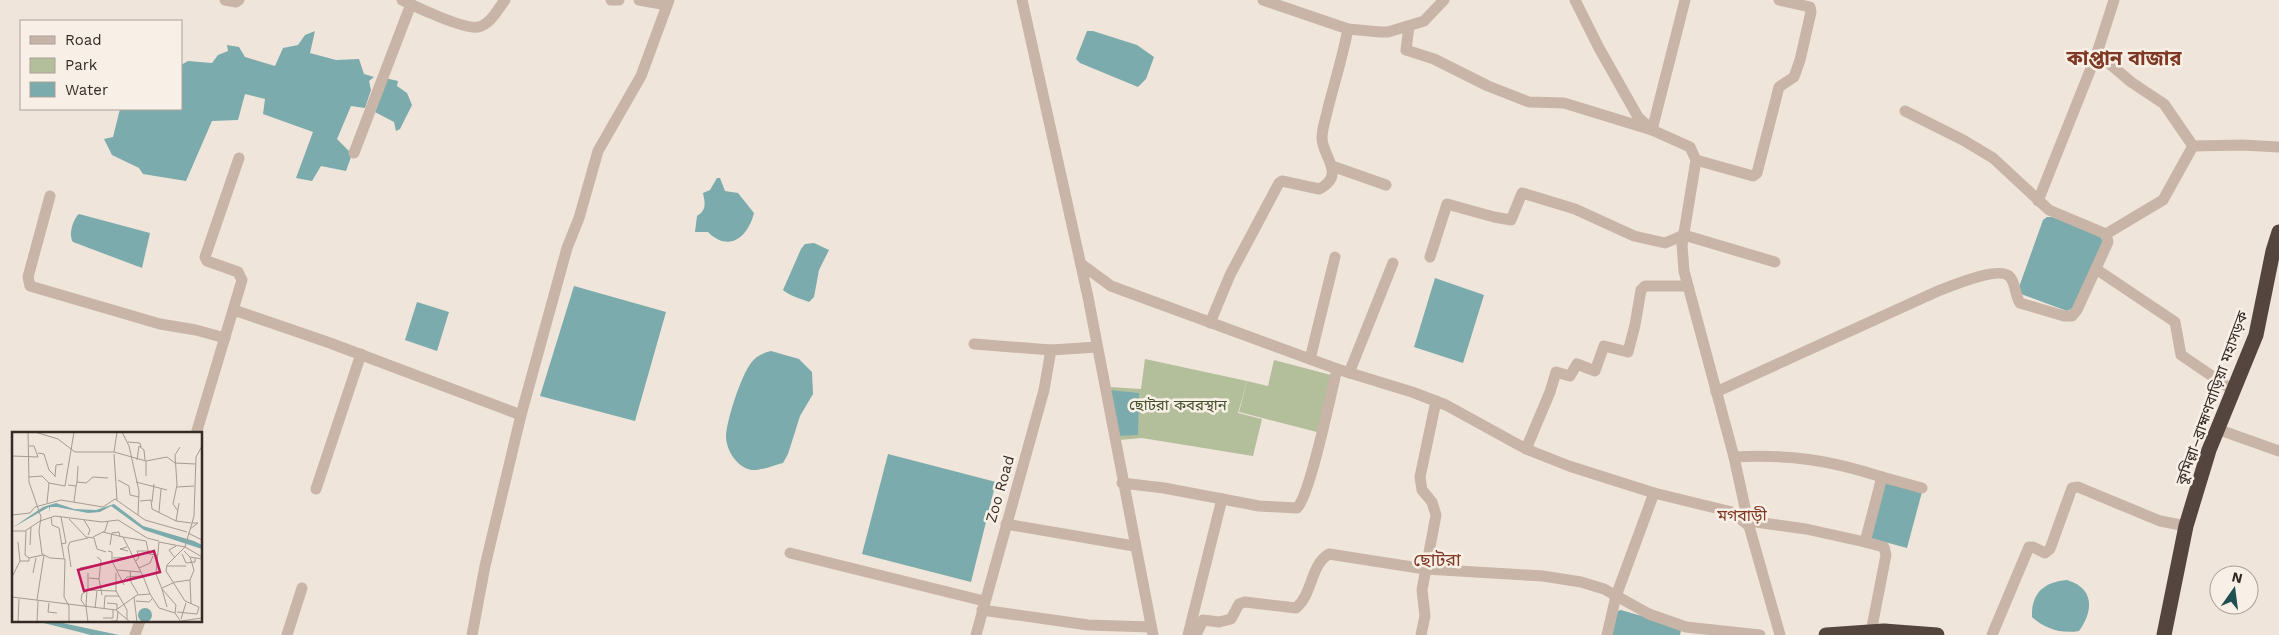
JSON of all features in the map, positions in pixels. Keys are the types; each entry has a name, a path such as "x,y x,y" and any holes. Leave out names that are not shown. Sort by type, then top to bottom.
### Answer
{"highway":[{"name":"কুমিল্লা–ব্রাহ্মণবাড়িয়া মহাসড়ক","path":"2164,635 2186,526 2217,429 2256,335 2273,251 2279,232"},
{"path":"1826,635 1870,632 1937,635"}],"street":[{"path":"225,0 236,2 239,0"},
{"path":"354,153 407,2 466,26 478,27 486,23 505,0"},
{"path":"611,0 619,0"},
{"path":"472,635 485,566 521,415 567,248 579,218 598,151 641,76 668,3 639,0"},
{"path":"790,553 983,606 1088,625 1152,631 1134,546 1088,296 1022,0"},
{"path":"1263,0 1348,29 1388,32 1424,21 1444,0"},
{"path":"1576,0 1627,101 1652,130"},
{"path":"1652,130 1685,0"},
{"path":"1696,160 1753,176 1757,173 1780,87 1794,77 1800,60 1811,12 1810,7 1779,0"},
{"path":"2038,201 2097,53 2114,0"},
{"path":"1409,26 1406,50 1434,59 1488,86 1528,102 1564,103 1652,130 1690,147 1696,160 1682,255 1686,286 1734,457 1749,523 1780,635"},
{"path":"1210,324 1230,275 1278,183 1282,181 1319,189 1330,179 1333,172 1324,148 1323,129 1348,29"},
{"path":"2097,53 2131,82 2164,104 2194,146"},
{"path":"1905,111 1963,140 1992,158 2049,210 2106,234"},
{"path":"2194,146 2242,145 2279,147"},
{"path":"2106,234 2163,200 2194,146"},
{"path":"197,432 242,280 241,275 236,271 207,261 205,257 239,158"},
{"path":"1332,166 1386,185"},
{"path":"1430,257 1447,204 1511,220 1522,193 1576,209 1634,236 1665,243 1684,235 1775,262"},
{"path":"50,196 28,277 30,286 160,324 196,330 225,338"},
{"path":"1716,392 1938,291 1965,280 1996,273 2005,273 2010,277 2020,303 2064,316 2072,316 2077,310 2108,242 2106,234"},
{"path":"1310,360 1335,257"},
{"path":"1349,373 1393,263"},
{"path":"1081,264 1111,286 1310,360 1436,401 1526,449 1570,466 1654,493 1732,512 1749,523 1806,529 1884,547 1886,555 1870,632"},
{"path":"2096,269 2175,322 2181,355 2234,390"},
{"path":"1088,296 1094,290 1111,286"},
{"path":"1526,449 1550,392 1556,372 1570,376 1577,364 1595,370 1604,346 1628,352 1641,290 1645,286 1686,286"},
{"path":"234,310 361,354 521,415"},
{"path":"974,344 1051,350 1097,347"},
{"name":"Zoo Road","path":"976,635 1044,390 1051,350"},
{"path":"316,489 361,354"},
{"path":"1122,483 1164,488 1284,509 1299,507 1308,482 1337,369"},
{"path":"1421,635 1425,616 1422,594 1425,569 1436,515 1432,502 1422,490 1420,477 1436,401"},
{"path":"2217,429 2279,451"},
{"path":"1734,457 1765,455 1815,458 1922,488"},
{"path":"1865,542 1882,477"},
{"path":"1992,635 2029,547 2045,553 2050,549 2072,488 2078,487 2160,521 2186,526"},
{"path":"1606,635 1616,596 1654,493"},
{"path":"1732,512 1743,498"},
{"path":"1188,635 1222,499"},
{"path":"1006,524 1134,546"},
{"path":"1196,635 1203,620 1219,622 1231,619 1239,604 1245,602 1296,608 1303,602 1322,558 1329,554 1425,569 1543,576 1594,586 1649,614 1686,627 1760,635"},
{"path":"287,635 302,588"},
{"path":"135,635 140,622"}],"green space":[{"name":"ছোটরা কবরস্থান","path":"1145,359 1247,381 1238,413 1262,419 1253,456 1142,438 1119,440 1109,387 1141,389"},
{"path":"1274,360 1331,375 1317,432 1239,412 1247,381 1268,386"}],"water":[{"path":"315,31 310,53 336,60 359,59 364,74 374,77 369,81 371,90 365,108 351,106 337,139 352,154 346,171 321,166 312,181 296,178 313,132 263,114 265,99 245,94 238,120 212,121 186,181 143,174 139,168 112,155 104,139 113,137 120,110 182,110 182,64 188,61 212,63 218,55 228,51 227,45 239,47 245,57 275,66 283,48 298,45 305,35"},
{"path":"1087,31 1093,31 1137,45 1154,57 1146,79 1138,87 1080,63 1076,59"},
{"path":"385,78 398,81 397,86 407,93 412,105 400,129 396,131 394,122 371,110"},
{"path":"717,178 720,178 725,191 738,193 754,213 747,229 737,239 730,242 716,238 708,232 695,232 697,216 704,206 703,193 710,190"},
{"path":"79,214 150,233 142,268 73,242 71,235 72,227"},
{"path":"2047,217 2052,217 2099,235 2103,241 2073,308 2067,311 2021,294 2019,287 2043,220"},
{"path":"814,243 829,250 819,270 814,297 809,302 783,290 801,249 805,244"},
{"path":"1435,278 1484,295 1463,363 1414,347"},
{"path":"574,286 666,312 635,421 540,396"},
{"path":"417,302 449,312 437,351 405,340"},
{"path":"771,351 799,359 812,372 813,394 800,416 788,454 783,463 752,470 742,466 733,458 728,447 727,429 735,398 747,369 757,357"},
{"path":"1109,390 1139,393 1138,435 1118,436"},
{"path":"888,454 996,482 971,582 862,554"},
{"path":"1885,482 1922,492 1907,548 1870,538"},
{"path":"2067,580 2082,588 2087,594 2089,601 2087,615 2079,631 2066,632 2054,630 2042,625 2032,617 2034,602 2040,591 2051,583"},
{"path":"1621,610 1679,627 1681,630 1680,635 1611,635 1618,611"},
{"path":"40,622 58,622 119,635 91,635"}],"district":[{"name":"কাপ্তান বাজার","path":"2124,58"},
{"name":"মগবাড়ী","path":"1742,515"},
{"name":"ছোটরা","path":"1437,560"}]}
